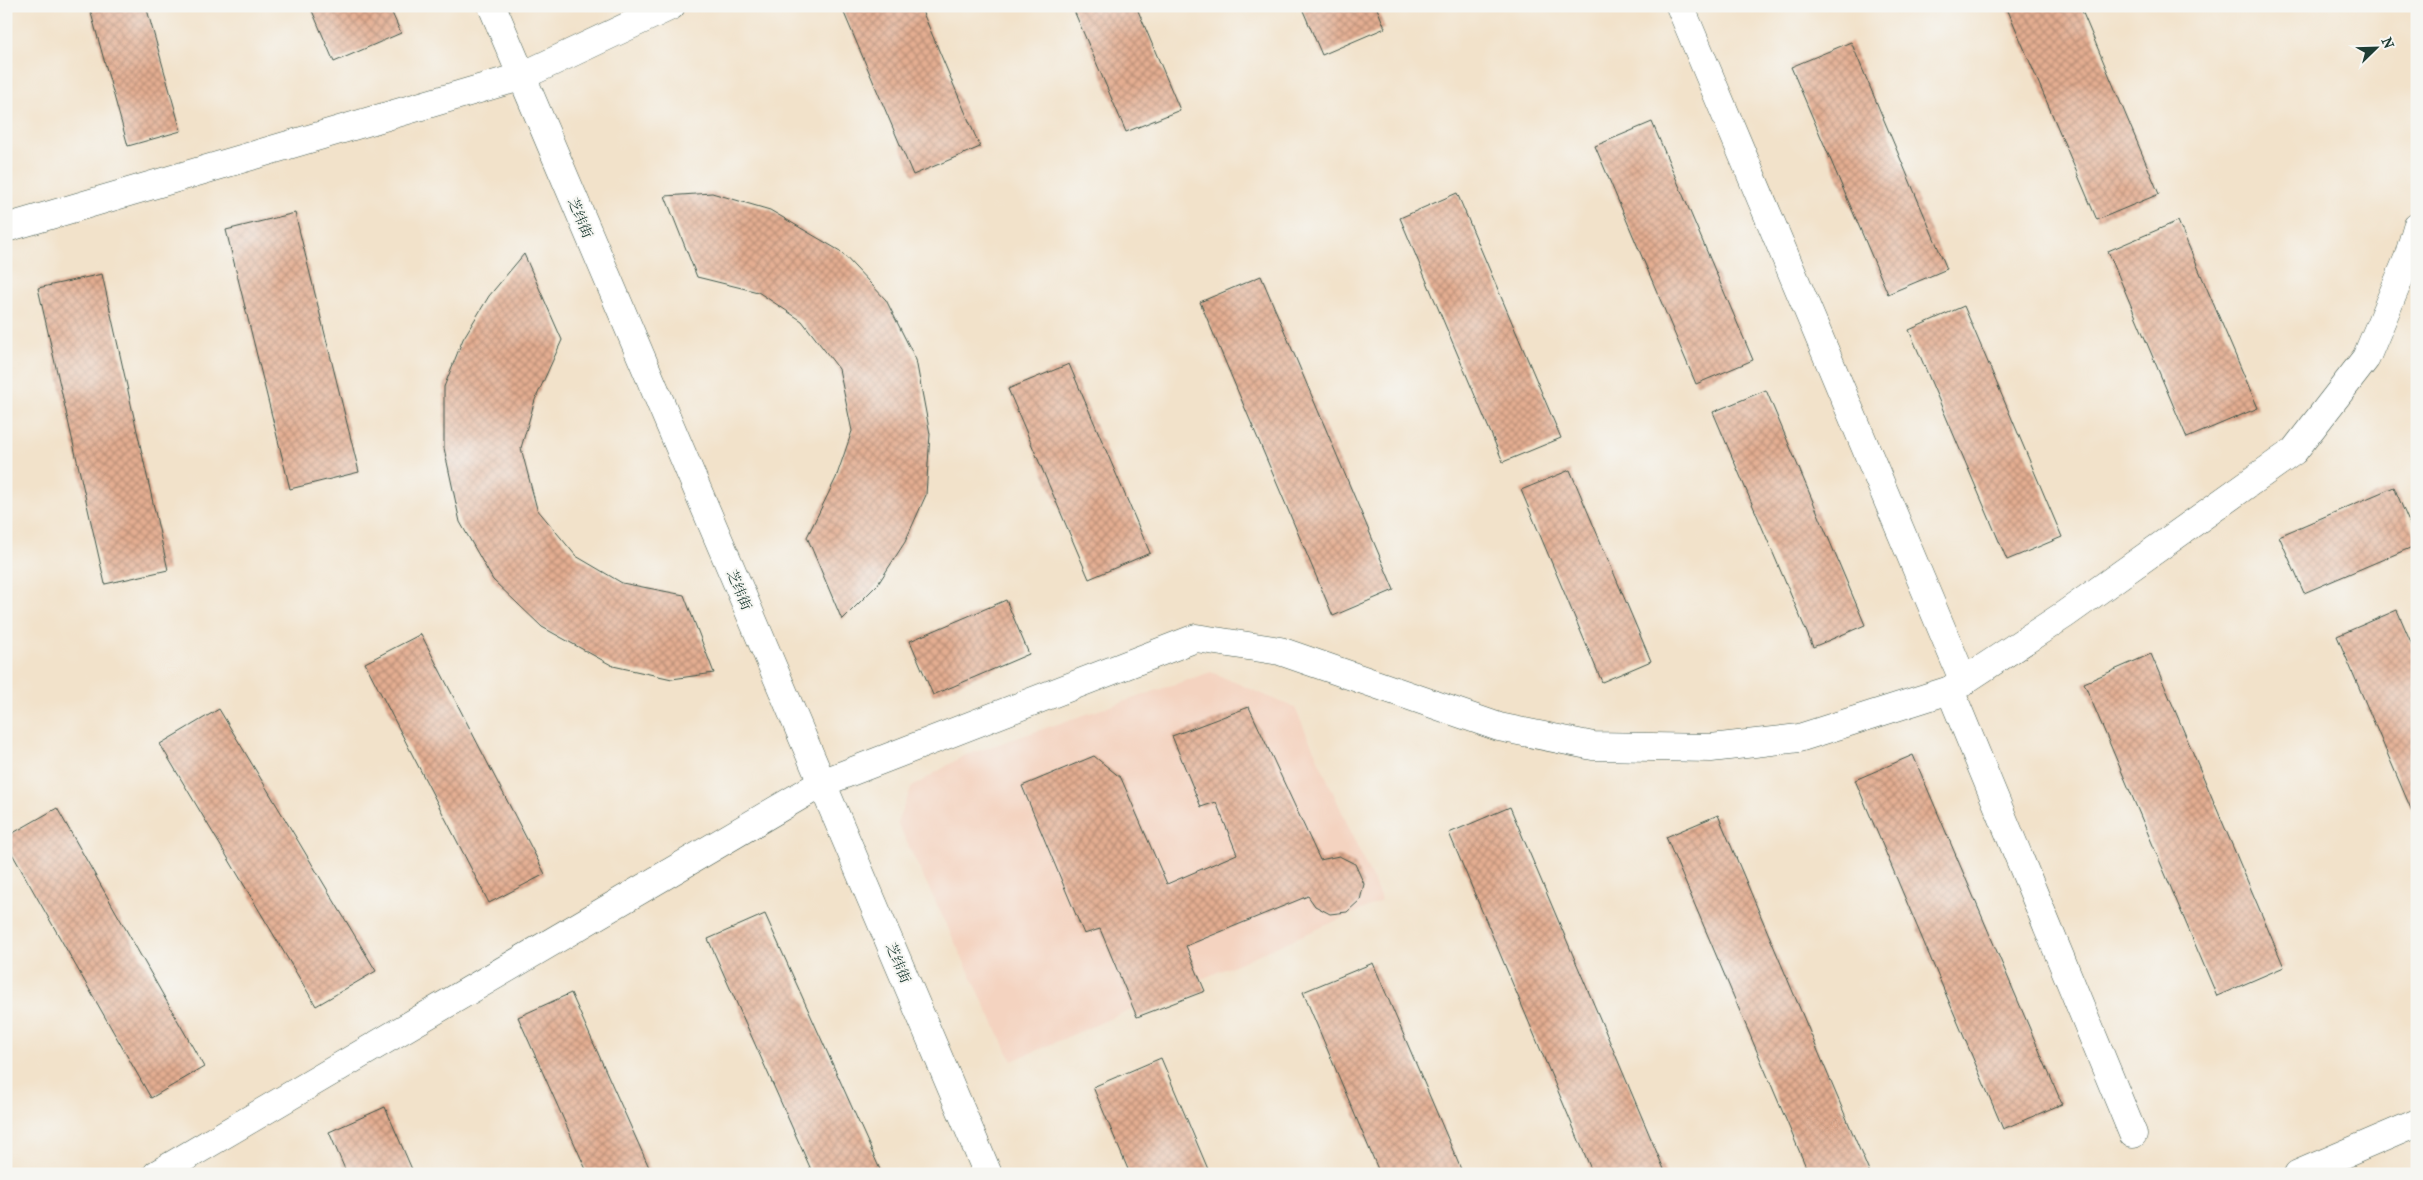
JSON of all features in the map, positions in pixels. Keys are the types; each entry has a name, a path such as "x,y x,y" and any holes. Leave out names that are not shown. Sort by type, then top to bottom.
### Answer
{"street":[{"name":"芝纬街","path":"492,6 520,77 988,1174"},
{"path":"6,228 520,77 671,6"},
{"path":"1680,6 1957,686 2133,1134"},
{"path":"157,1174 822,783 1196,638 1280,651 1499,727 1593,746 1711,748 1799,738 1957,686 2064,615 2294,451 2366,358 2408,258 2417,227"},
{"path":"2298,1174 2417,1124"}],"shaded area":[{"path":"1211,672 1295,708 1382,901 1012,1061 897,822 912,787 963,756"}],"building":[{"path":"89,6 146,6 181,131 128,146"},
{"path":"310,6 389,6 401,33 334,62"},
{"path":"841,6 920,6 980,147 913,175"},
{"path":"1072,6 1136,6 1180,110 1126,132"},
{"path":"1301,6 1376,6 1385,28 1322,55"},
{"path":"2006,6 2080,6 2159,194 2097,220"},
{"path":"1851,42 1947,269 1888,294 1791,67"},
{"path":"1652,122 1753,360 1696,384 1595,146"},
{"path":"712,193 770,210 840,251 886,300 916,360 930,434 926,495 905,542 878,584 842,620 807,537 836,478 852,431 839,369 802,321 758,292 697,277 665,196"},
{"path":"1457,193 1561,438 1503,462 1400,218"},
{"path":"295,213 359,472 290,489 226,230"},
{"path":"2178,221 2258,408 2187,438 2108,251"},
{"path":"524,254 562,340 535,400 521,448 537,509 576,556 622,583 684,595 714,673 672,679 613,666 542,627 493,580 460,522 444,448 444,387 463,339 489,296"},
{"path":"102,274 168,570 105,584 38,288"},
{"path":"1261,276 1394,590 1333,616 1200,302"},
{"path":"1964,306 2062,537 2007,560 1909,330"},
{"path":"1069,364 1150,553 1089,579 1008,389"},
{"path":"1766,390 1865,625 1813,647 1713,412"},
{"path":"1570,470 1651,661 1602,682 1521,490"},
{"path":"2394,487 2417,545 2304,593 2279,536"},
{"path":"1006,600 1029,654 933,695 910,641"},
{"path":"2397,610 2417,656 2417,823 2337,636"},
{"path":"421,634 545,874 489,903 365,663"},
{"path":"2151,654 2284,967 2217,996 2084,683"},
{"path":"1249,707 1320,860 1339,856 1355,864 1364,884 1360,900 1347,912 1330,914 1315,906 1308,896 1186,946 1205,991 1137,1017 1100,929 1084,934 1022,786 1094,756 1121,778 1167,884 1237,854 1216,802 1201,807 1172,736"},
{"path":"219,709 376,971 316,1006 160,744"},
{"path":"1913,755 2062,1104 2003,1129 1855,780"},
{"path":"1510,807 1666,1174 1593,1174 1449,833"},
{"path":"57,808 204,1067 151,1098 6,843 6,837"},
{"path":"1718,815 1870,1174 1809,1174 1666,837"},
{"path":"765,914 882,1174 813,1174 708,939"},
{"path":"1373,963 1463,1174 1380,1174 1303,992"},
{"path":"571,993 652,1174 588,1174 518,1017"},
{"path":"1161,1058 1210,1174 1130,1174 1093,1087"},
{"path":"385,1107 414,1174 347,1174 329,1132"}]}
